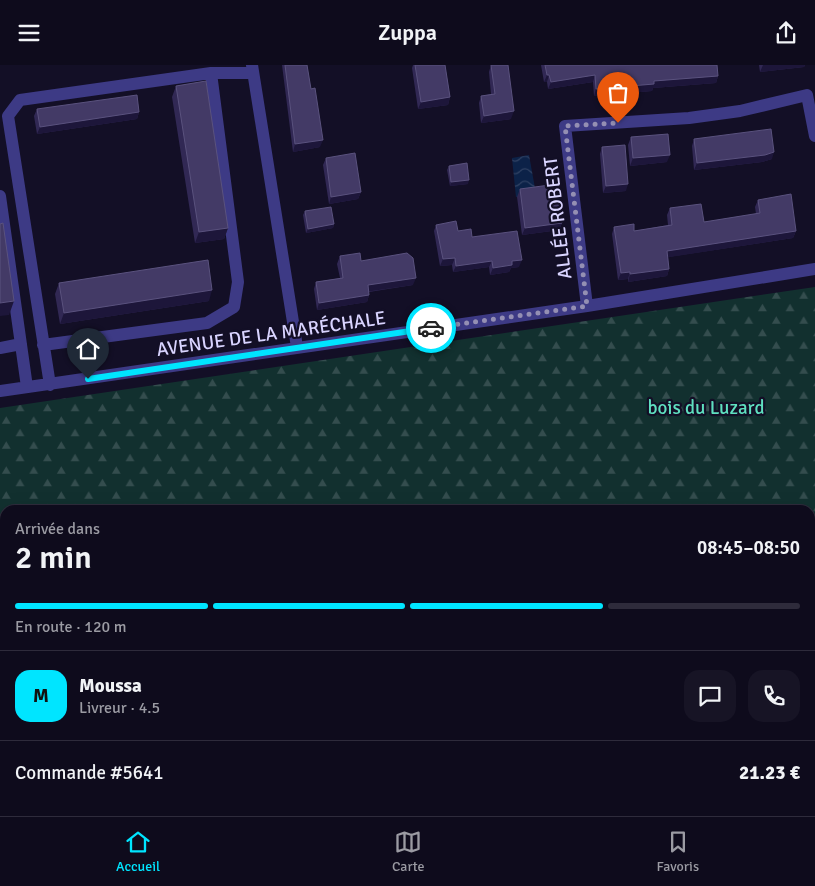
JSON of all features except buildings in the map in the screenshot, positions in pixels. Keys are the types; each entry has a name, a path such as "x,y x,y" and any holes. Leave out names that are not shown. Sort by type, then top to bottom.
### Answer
{"street":[{"path":"50,385 8,116 20,100 253,69 297,347"},
{"path":"43,345 207,323 234,307 238,281 212,73"},
{"name":"ALLÉE ROBERT","path":"587,306 565,126 688,118 740,111 808,95 815,136"},
{"path":"0,196 27,387"},
{"name":"AVENUE DE LA MARÉCHALE","path":"0,391 587,306 815,269"},
{"path":"0,348 21,344"}],"green space":[{"name":"bois du Luzard","path":"815,287 815,505 0,505 0,408"}],"water":[{"path":"529,155 536,194 516,197 512,158"}],"way so far":[{"path":"431,328 587,306 565,126 618,123"}],"route":[{"path":"88,379 431,328"}]}
